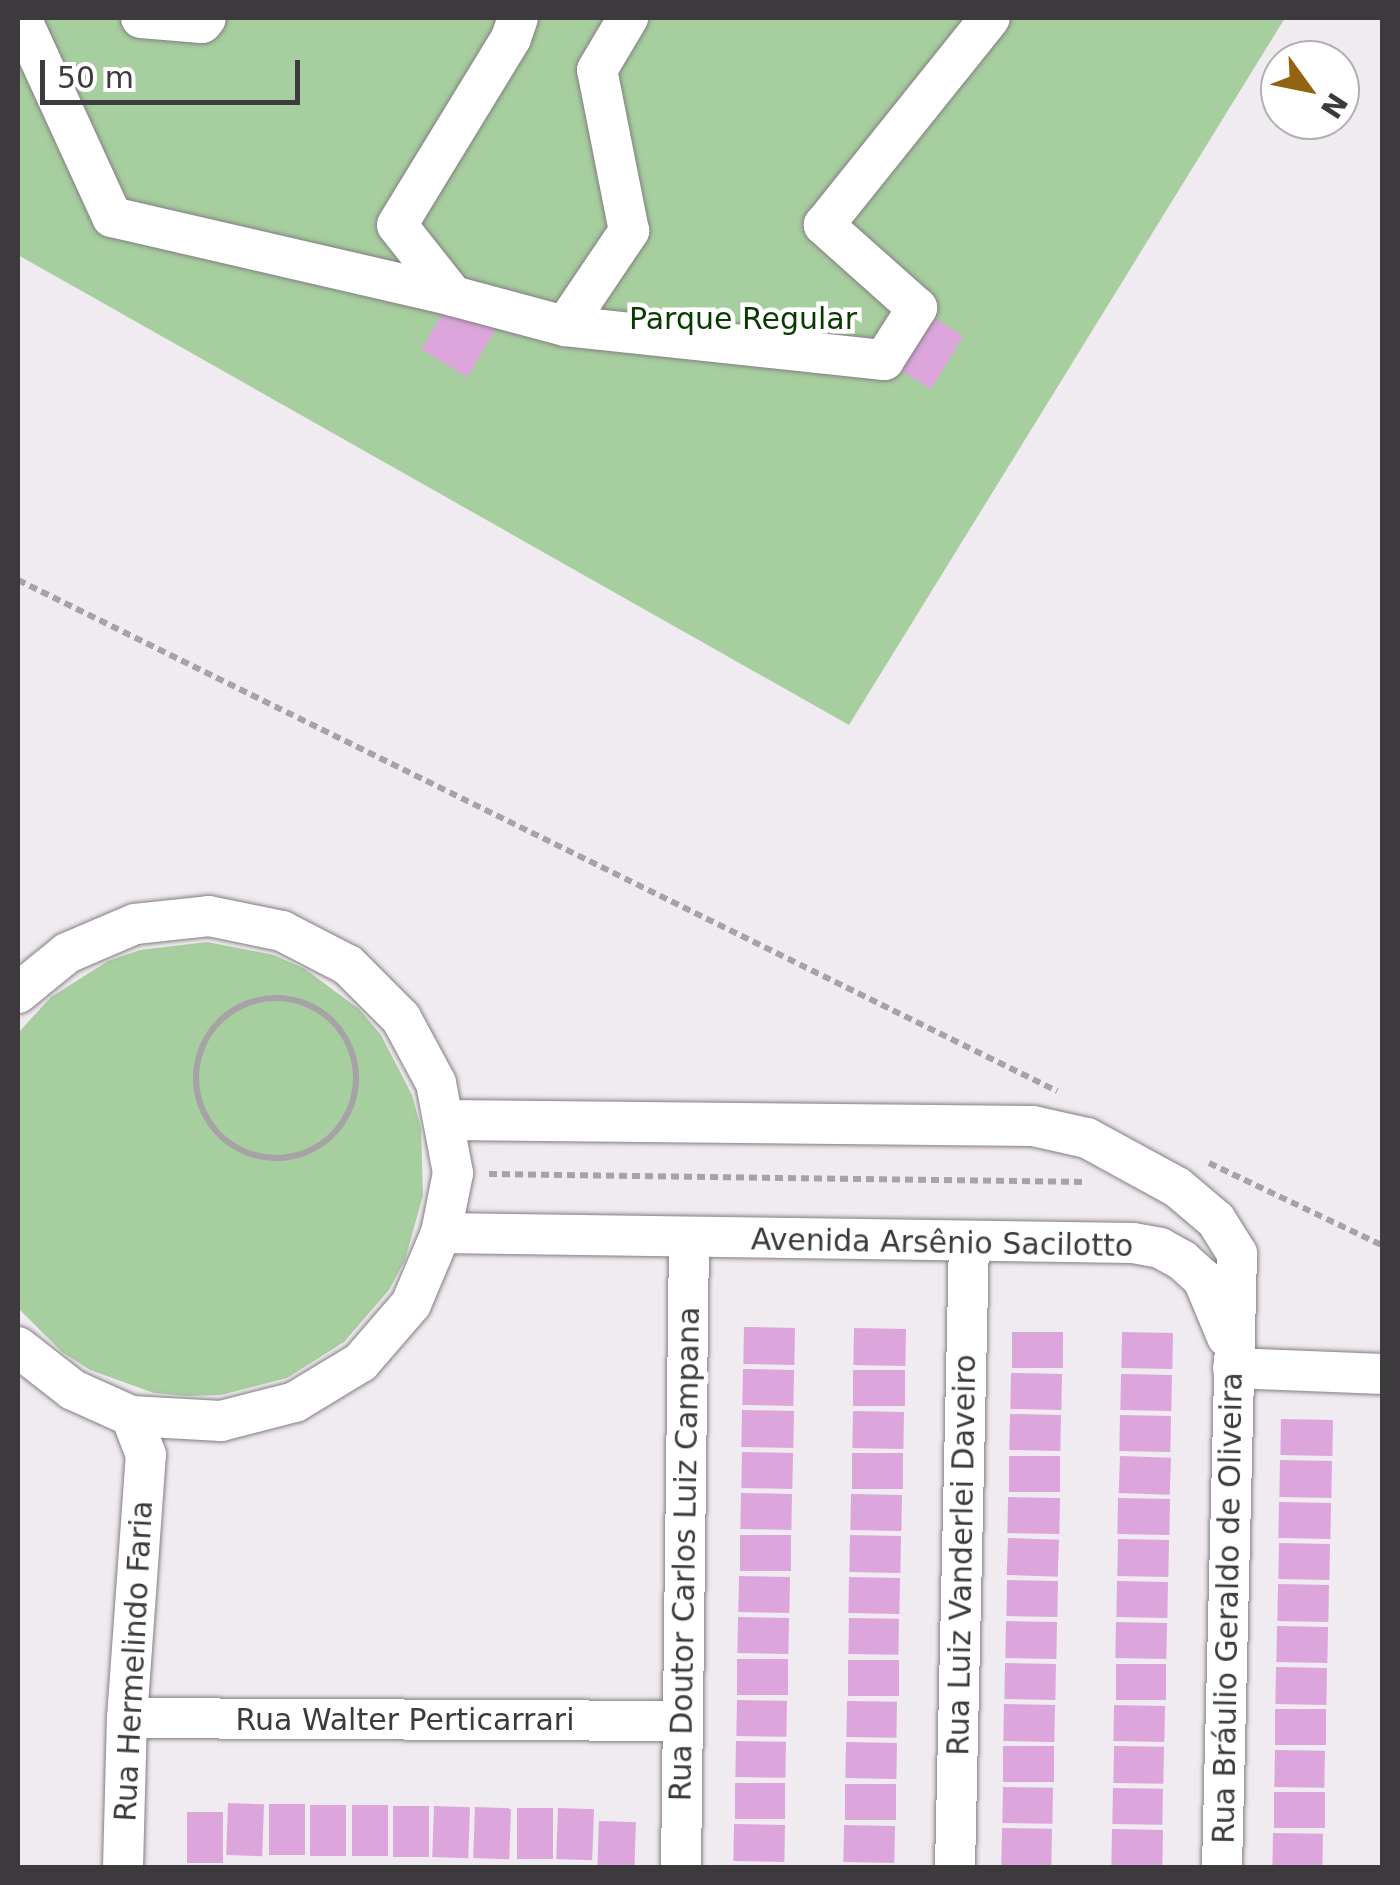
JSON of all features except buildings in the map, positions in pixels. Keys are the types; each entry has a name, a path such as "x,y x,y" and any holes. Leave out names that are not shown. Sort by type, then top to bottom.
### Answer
{"street":[{"path":"21,18 112,217 453,296 564,326 884,360 917,308 824,224 990,18"},
{"path":"141,18 202,23 206,18"},
{"path":"453,296 397,225 511,38 518,18"},
{"path":"564,326 630,231 597,70 628,18"},
{"path":"18,994 67,953 135,924 208,916 282,930 348,965 388,1004 421,1050 445,1120 453,1173 441,1234 428,1270 399,1319 361,1362 330,1385 259,1414 221,1421 149,1418 73,1390 18,1348"},
{"path":"445,1120 1032,1126 1087,1138 1177,1188 1216,1220 1237,1254 1233,1359 1382,1374"},
{"path":"1133,1243 1160,1219 1177,1188"},
{"name":"Avenida Arsênio Sacilotto","path":"441,1234 1133,1243 1160,1248 1183,1260 1203,1279 1233,1359"},
{"name":"Rua Doutor Carlos Luiz Campana","path":"682,1868 688,1240"},
{"name":"Rua Luiz Vanderlei Daveiro","path":"955,1868 969,1242"},
{"name":"Rua Bráulio Geraldo de Oliveira","path":"1222,1868 1233,1359"},
{"name":"Rua Hermelindo Faria","path":"122,1868 127,1718 149,1418"},
{"name":"Rua Walter Perticarrari","path":"127,1718 682,1721"}],"path":[{"path":"18,580 1027,1076"},
{"path":"271,996 314,1005 347,1036 358,1079 345,1122 311,1152 268,1159 226,1142 200,1106 197,1062 208,1034 228,1012 271,996"},
{"path":"453,1173 1088,1182"}],"green space":[{"name":"Parque Regular","path":"18,18 1285,18 1271,40 1260,40 1260,59 849,725 18,255"},
{"path":"207,942 274,955 305,969 359,1009 381,1035 412,1095 421,1128 423,1195 405,1260 389,1290 344,1342 287,1378 221,1395 187,1396 154,1393 90,1370 62,1352 18,1308 18,1033 51,997 108,961 140,950"}]}
